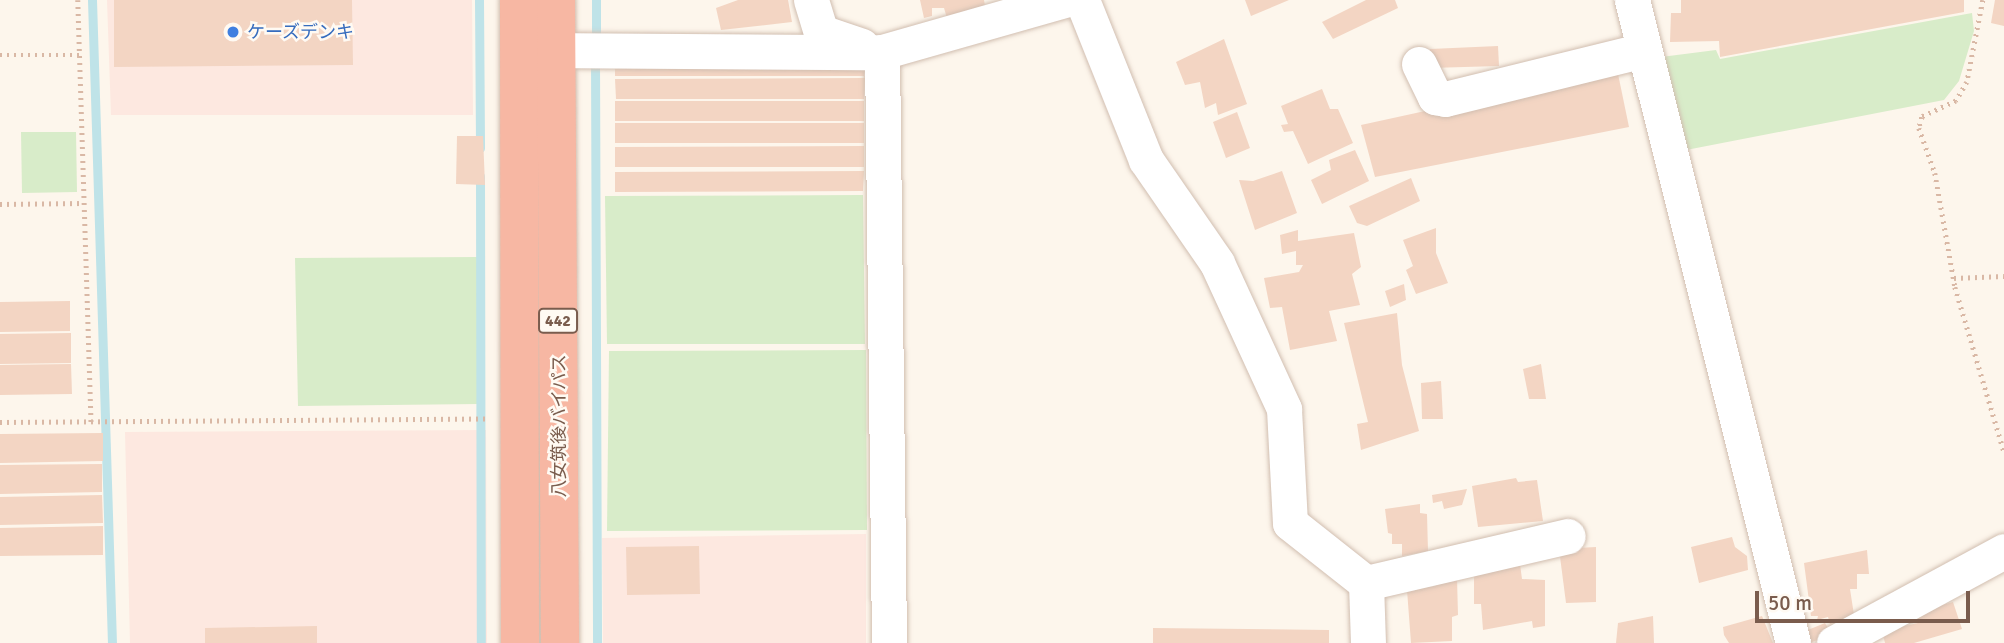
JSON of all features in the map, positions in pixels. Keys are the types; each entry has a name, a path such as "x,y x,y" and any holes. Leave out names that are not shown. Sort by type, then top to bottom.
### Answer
{"highway":[{"name":"442","path":"519,0 520,643"},
{"name":"八女筑後バイパス","path":"556,0 561,643"}],"street":[{"path":"811,0 821,32 882,52"},
{"path":"556,50 882,52 1065,0"},
{"path":"1082,0 1146,160 1217,263 1284,409 1290,523 1366,583 1368,643"},
{"path":"1632,0 1793,643"},
{"path":"1419,64 1435,97 1445,99 1644,50"},
{"path":"882,52 889,643"},
{"path":"1366,583 1568,536"},
{"path":"1834,643 2004,551"}],"path":[{"path":"78,0 91,422"},
{"path":"1983,0 1967,82 1956,101 1922,117 1919,128 1935,173 1954,278 2004,452"},
{"path":"0,55 80,55"},
{"path":"0,204 84,204"},
{"path":"1954,278 2004,276"},
{"path":"0,422 519,420"}],"shaded area":[{"path":"107,0 472,0 473,115 111,115"},
{"path":"486,430 487,643 130,643 125,432"},
{"path":"866,534 866,643 603,643 602,538"}],"green space":[{"path":"1972,13 1974,31 1959,81 1944,100 1681,151 1661,57 1716,50 1720,59"},
{"path":"21,132 76,132 77,192 22,193"},
{"path":"863,195 865,344 607,344 605,196"},
{"path":"477,257 479,404 298,406 295,258"},
{"path":"866,350 867,530 607,531 609,351"}],"building":[{"name":"ケーズデンキ","path":"114,0 352,0 353,65 114,67"},
{"path":"738,0 788,0 792,22 721,30 716,8"},
{"path":"920,0 984,0 986,12 947,18 944,8 932,8 932,16 924,18"},
{"path":"1245,0 1289,0 1251,16"},
{"path":"1366,0 1395,0 1398,8 1333,39 1322,22"},
{"path":"1681,0 1964,0 1964,12 1720,57 1719,41 1670,42 1671,13 1681,13"},
{"path":"1995,0 2004,0 2004,26 1991,23"},
{"path":"1224,39 1247,104 1218,115 1216,103 1205,108 1200,82 1185,85 1176,62"},
{"path":"1498,46 1499,66 1430,68 1430,49"},
{"path":"864,55 864,76 615,76 615,56"},
{"path":"1617,69 1629,127 1375,177 1361,125"},
{"path":"865,78 864,99 616,99 615,79"},
{"path":"1322,89 1330,109 1338,109 1353,143 1308,164 1293,131 1284,132 1281,125 1288,124 1281,106"},
{"path":"615,101 864,101 864,121 615,121"},
{"path":"1237,112 1250,148 1226,158 1213,122"},
{"path":"615,123 864,123 864,143 615,143"},
{"path":"457,136 483,136 485,185 456,184"},
{"path":"864,146 864,167 615,167 615,147"},
{"path":"1355,150 1369,181 1322,204 1311,180 1331,170 1329,160"},
{"path":"864,171 863,191 615,192 615,172"},
{"path":"1282,171 1297,213 1255,230 1239,180 1253,181"},
{"path":"1411,178 1420,201 1367,226 1357,223 1349,206"},
{"path":"1436,228 1436,253 1448,283 1416,294 1406,270 1413,266 1403,240"},
{"path":"1298,230 1298,241 1354,233 1361,267 1352,274 1360,305 1329,311 1337,341 1290,350 1282,307 1270,308 1264,278 1299,272 1303,265 1296,265 1296,251 1282,254 1280,235"},
{"path":"1404,284 1406,300 1390,307 1385,291"},
{"path":"70,301 70,331 0,332 0,302"},
{"path":"1397,313 1402,365 1419,431 1361,450 1357,424 1368,422 1344,323"},
{"path":"71,333 71,363 0,364 0,334"},
{"path":"71,364 72,394 0,395 0,365"},
{"path":"1541,364 1546,399 1529,399 1523,369"},
{"path":"1441,381 1443,419 1422,419 1421,383"},
{"path":"103,433 103,461 0,463 0,434"},
{"path":"102,464 102,492 0,494 0,465"},
{"path":"1516,478 1518,482 1537,480 1543,521 1478,527 1472,486"},
{"path":"1467,489 1462,505 1444,509 1442,501 1433,503 1432,495"},
{"path":"102,495 103,523 0,525 0,497"},
{"path":"1420,504 1420,513 1427,514 1428,551 1402,556 1402,544 1392,544 1392,534 1388,533 1385,509"},
{"path":"103,526 103,555 0,556 0,528"},
{"path":"1732,537 1735,547 1747,556 1748,570 1699,583 1691,547"},
{"path":"699,546 700,594 627,595 626,547"},
{"path":"1596,547 1596,602 1566,603 1559,549"},
{"path":"1867,550 1869,574 1857,574 1857,589 1850,589 1854,615 1830,624 1828,617 1817,620 1818,616 1811,616 1804,563"},
{"path":"1520,564 1522,579 1545,580 1545,626 1533,628 1532,621 1483,630 1481,604 1474,604 1474,574"},
{"path":"1440,578 1457,578 1458,615 1452,617 1452,641 1411,643 1407,590 1435,586"},
{"path":"1953,602 1962,629 1914,643 1885,643 1882,631 1918,623 1917,612"},
{"path":"1653,616 1654,643 1616,643 1618,623"},
{"path":"1762,616 1773,643 1729,643 1723,627"},
{"path":"1825,623 1832,635 1809,643 1803,632"},
{"path":"317,626 317,643 205,643 205,628"},
{"path":"1153,628 1329,630 1329,643 1153,643"}],"waterway":[{"path":"92,0 112,643"},
{"path":"479,0 480,148"},
{"path":"596,0 596,43"},
{"path":"595,57 597,643"},
{"path":"480,176 481,643"}],"place":[{"name":"ケーズデンキ","path":"233,32"}]}
